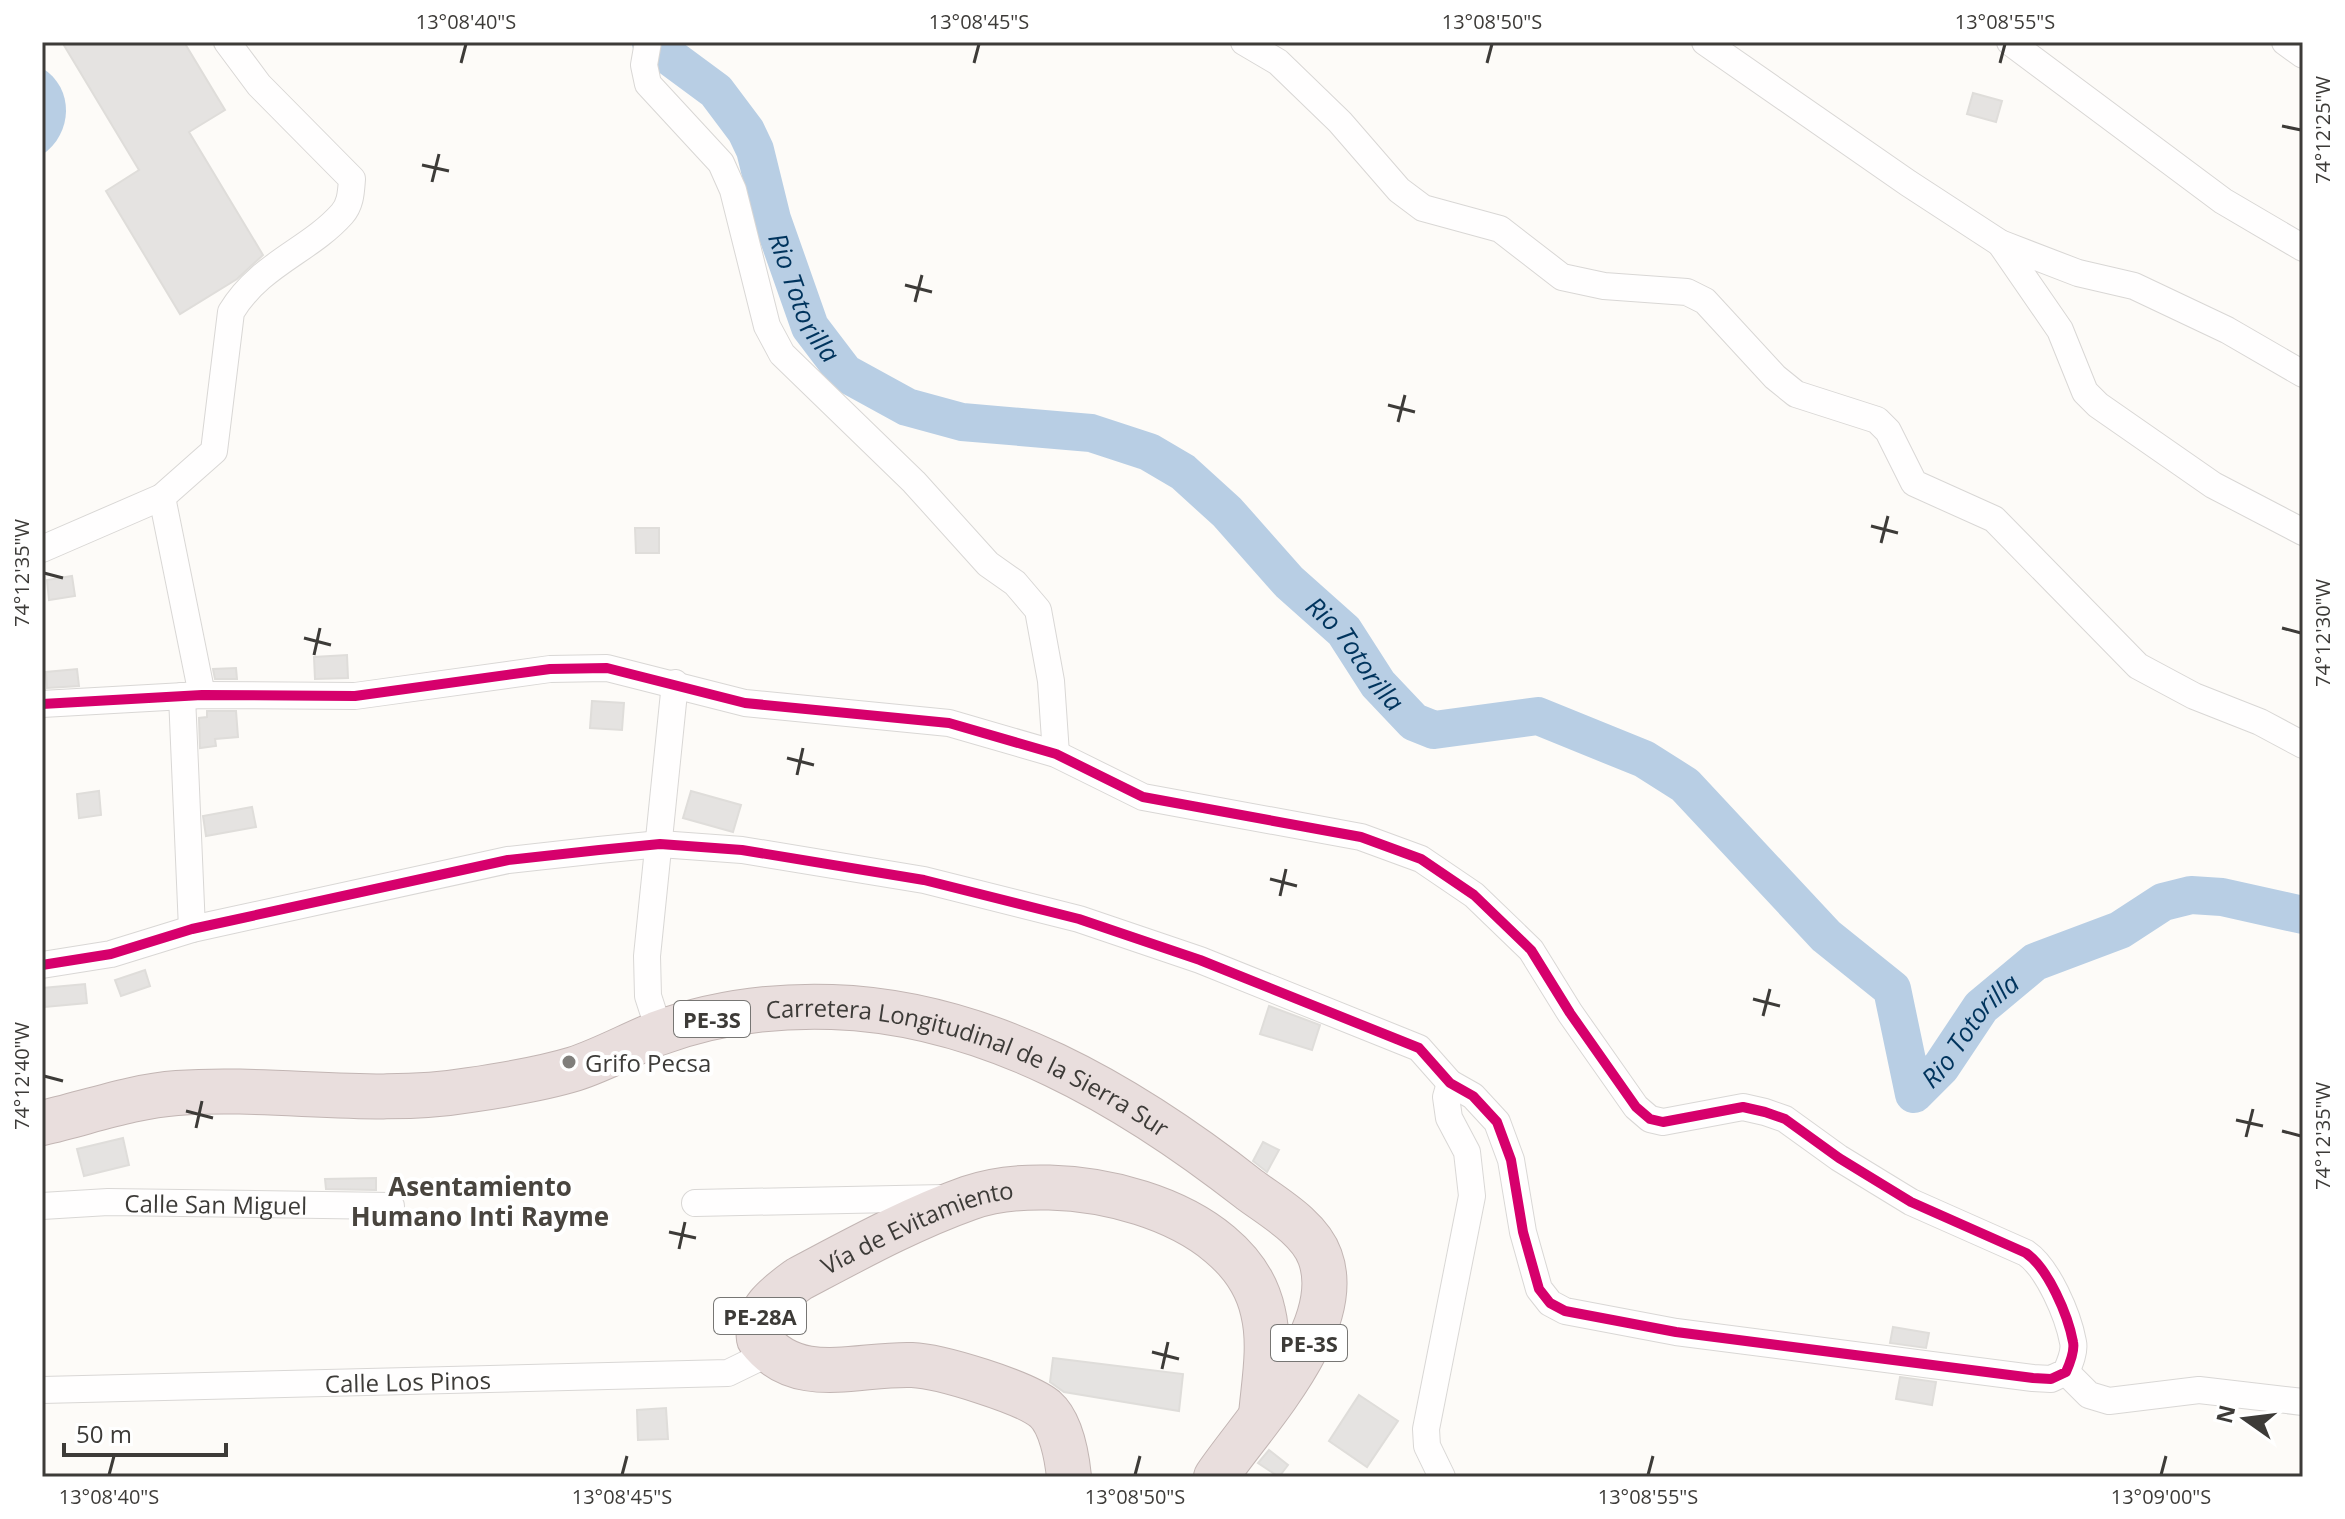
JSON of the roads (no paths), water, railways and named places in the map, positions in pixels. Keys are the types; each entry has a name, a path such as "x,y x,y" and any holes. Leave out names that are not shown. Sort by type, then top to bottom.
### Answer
{"highway":[{"name":"Carretera Longitudinal de la Sierra Sur","path":"42,1123 175,1093 423,1095 468,1091 574,1069 660,1033 754,1008 835,1007 933,1021 1032,1053 1087,1080 1210,1159 1292,1222 1321,1257"},
{"name":"Vía de Evitamiento","path":"769,1353 759,1339 757,1326 761,1314 776,1295 799,1279 868,1243 970,1198 1025,1186 1103,1193 1162,1209 1192,1222 1239,1262 1263,1310"},
{"path":"1261,1415 1267,1356 1263,1310 1296,1288 1321,1257"},
{"name":"PE-3S","path":"1216,1477 1303,1357 1317,1324 1322,1292 1321,1257"},
{"name":"PE-28A","path":"769,1353 790,1367 817,1371 915,1365 984,1382 1012,1393 1046,1410 1058,1430 1069,1477"}],"street":[{"path":"42,549 162,497 214,451 225,336 237,302 269,269 343,213 351,197 352,179 259,85 227,42"},
{"path":"648,42 644,65 648,84 721,163 733,190 767,326 782,354 914,482 988,564 1015,583 1038,610 1051,681 1056,754"},
{"path":"1244,42 1278,62 1340,122 1399,190 1423,208 1500,229 1562,277 1604,286 1687,292 1705,301 1775,377 1796,394 1877,420 1888,431 1914,483 1994,519 2138,666 2194,696 2260,722 2303,745"},
{"path":"1705,42 2000,243 2078,273 2134,286 2227,330 2303,374"},
{"path":"2010,42 2223,201 2303,248"},
{"path":"2285,42 2303,55"},
{"path":"2000,243 2060,330 2085,392 2098,405 2213,485 2303,532"},
{"path":"162,497 192,696 192,929"},
{"path":"42,704 192,696 355,696 550,669 593,668 675,683 745,703 949,723 1056,754 1143,797 1361,837 1421,859 1474,895 1531,950 1570,1013 1636,1107 1650,1119 1663,1122 1743,1107 1775,1115 1911,1202 2040,1263 2074,1343 2066,1372 2051,1379 2033,1378 1676,1332 1565,1311 1550,1303 1539,1289 1523,1232 1511,1160 1497,1122 1473,1096 1450,1083 1419,1048 1200,960 1079,919 924,880 815,860 660,844 508,860 192,929 111,954 42,965"},
{"path":"660,1033 648,996 647,956 675,683"},
{"path":"1442,1477 1427,1446 1426,1429 1472,1196 1467,1152 1449,1118 1446,1097 1450,1083"},
{"path":"695,1203 970,1198"},
{"name":"Calle San Miguel","path":"42,1206 108,1202 391,1206"},
{"name":"Calle Los Pinos","path":"42,1390 728,1373 769,1353"},
{"path":"2066,1372 2089,1395 2109,1401 2199,1390 2259,1394 2303,1402"}],"water":[{"path":"42,68 60,87 66,111 60,135 42,155"}],"waterway":[{"name":"Rio Totorilla","path":"651,43 716,91 746,131 755,150 772,219 810,327 845,373 907,407 962,422 1091,433 1149,452 1183,472 1227,512 1289,582 1344,631 1378,684 1414,722 1434,730 1538,716 1644,759 1685,785 1826,936 1892,989 1914,1094 1941,1067 1981,1007 2035,962 2120,930 2163,902 2191,895 2222,897 2303,915"}],"place":[{"name":"Grifo Pecsa","path":"569,1062"}],"district":[{"name":"Asentamiento Humano Inti Rayme","path":"480,1201"}]}
